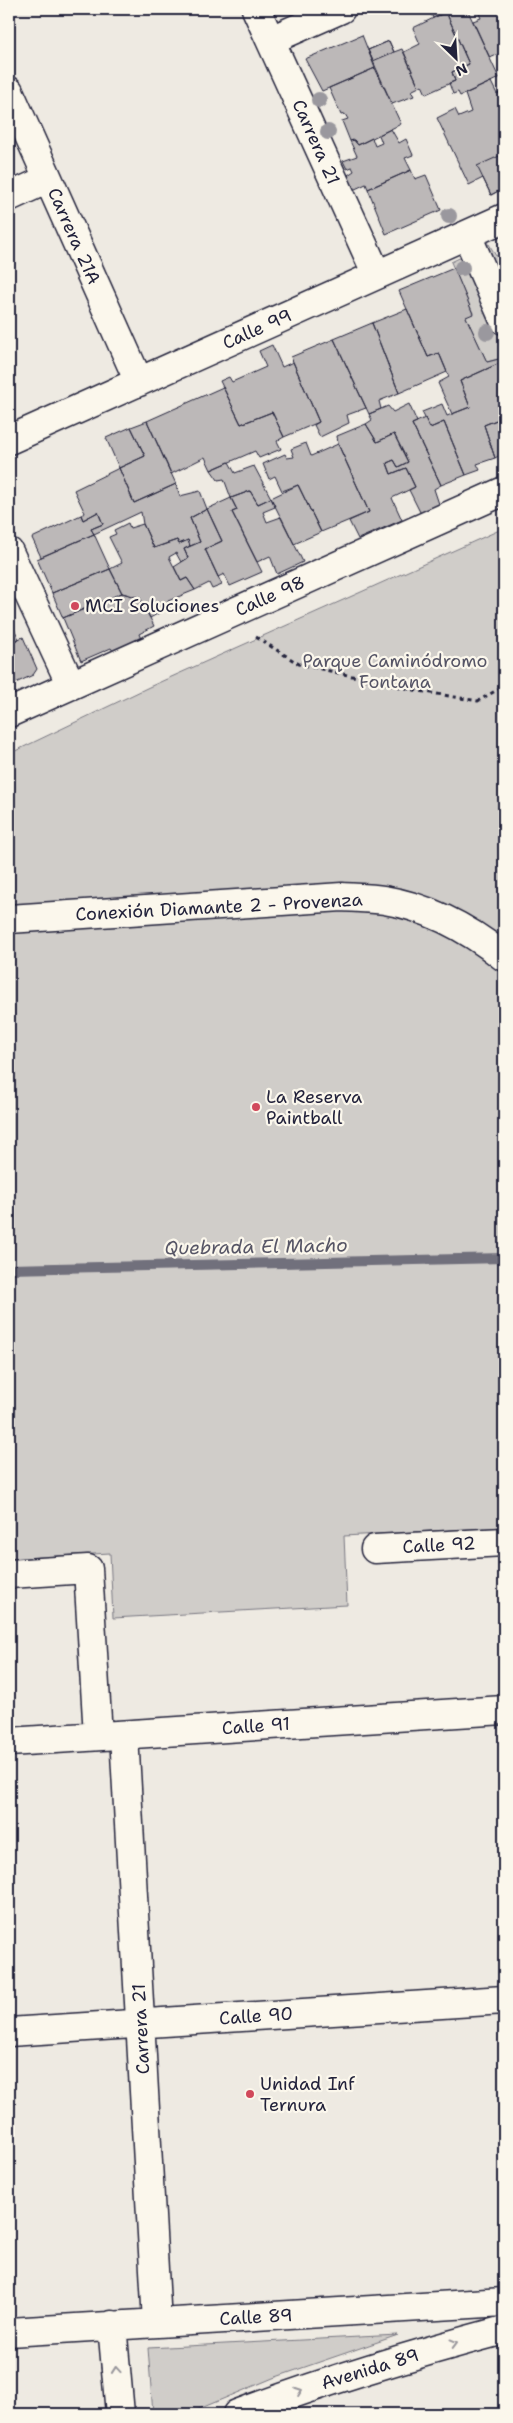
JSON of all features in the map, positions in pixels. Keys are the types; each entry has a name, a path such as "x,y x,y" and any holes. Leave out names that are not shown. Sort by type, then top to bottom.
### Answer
{"street":[{"name":"Carrera 21","path":"256,9 377,275"},
{"path":"271,40 341,9"},
{"name":"Carrera 21A","path":"9,91 139,382"},
{"path":"9,197 48,179"},
{"name":"Calle 99","path":"9,440 504,218"},
{"path":"467,235 504,320"},
{"name":"Calle 98","path":"9,713 504,491"},
{"path":"9,552 71,685"},
{"name":"Conexión Diamante 2 - Provenza","path":"9,919 342,897 384,900 422,910 456,924 504,957"},
{"name":"Calle 92","path":"374,1549 504,1542"},
{"name":"Carrera 21","path":"9,1574 88,1569 111,1736 141,2024 157,2322"},
{"name":"Calle 91","path":"9,1742 504,1710"},
{"name":"Calle 90","path":"9,2032 504,2000"},
{"name":"Calle 89","path":"9,2332 504,2302"},
{"path":"112,2325 120,2414"},
{"name":"Avenida 89","path":"237,2414 406,2356 504,2330"}],"path":[{"path":"224,617 299,664 414,690 478,701 504,686"}],"green space":[{"path":"489,244 496,256 504,252 504,373 498,359 487,362 466,317 473,313 451,262"},
{"name":"Parque Caminódromo Fontana","path":"504,528 504,1527 344,1536 347,1605 113,1618 110,1553 9,1559 9,754 149,687"},
{"path":"398,2335 273,2378 187,2414 153,2414 148,2348"}],"building":[{"path":"429,9 467,9 499,78 460,96 458,92 453,94 449,83 455,81 452,72 469,64 446,12 433,18"},
{"path":"477,9 504,9 504,65 499,54 490,58 473,21 481,18"},
{"path":"446,12 469,64 452,72 455,81 426,94 422,85 419,87 404,52 420,44 413,28"},
{"path":"362,35 375,68 322,91 305,59"},
{"path":"389,41 394,52 402,49 419,87 411,91 414,96 392,104 368,50"},
{"path":"389,41 394,52 373,61 368,50"},
{"path":"375,68 401,124 358,145 354,140 350,141 342,121 348,119 345,114 341,115 329,88"},
{"path":"491,82 497,94 504,91 504,188 491,195 483,178 469,185 437,118 455,109 459,117 471,112 465,94"},
{"path":"391,129 399,143 406,139 413,155 405,158 411,170 368,189 366,184 353,190 348,175 354,171 352,167 347,169 343,161 357,156 350,141 354,140 358,145 372,138 375,146 382,143 379,135"},
{"path":"504,154 504,188 491,195 477,166"},
{"path":"411,170 415,179 426,175 441,210 386,234 368,189"},
{"path":"454,268 473,314 466,317 487,362 499,359 500,363 460,381 470,407 452,414 438,383 449,377 439,353 428,357 399,291"},
{"path":"407,309 428,357 439,353 447,372 399,393 372,323"},
{"path":"372,323 399,393 379,401 381,409 369,414 334,339"},
{"path":"334,339 366,408 347,415 349,423 320,437 314,425 319,422 291,357"},
{"path":"272,345 282,367 293,362 319,422 284,437 272,412 241,424 220,381 229,377 232,382 266,367 259,351"},
{"path":"500,363 504,373 504,417 484,425 495,458 477,464 480,470 466,475 444,422 430,428 422,412 442,404 447,416 470,407 460,381"},
{"path":"223,387 241,424 272,412 284,437 277,441 281,449 259,458 255,451 211,470 205,457 171,474 147,421"},
{"path":"409,404 417,422 412,424 441,485 434,489 439,504 421,514 409,490 415,487 406,468 391,474 387,463 394,460 398,467 408,462 394,434 377,442 366,424 372,420 369,414 388,406 393,412"},
{"path":"504,417 504,453 495,458 484,425"},
{"path":"425,418 430,428 444,422 466,475 441,485 412,424"},
{"path":"147,421 176,484 134,503 119,468 145,456 131,427"},
{"path":"366,424 377,442 394,434 408,462 398,467 394,460 387,463 391,474 406,468 415,487 392,498 402,520 358,539 349,521 369,512 338,444 337,436"},
{"path":"131,427 145,456 119,468 106,438"},
{"path":"306,443 311,456 338,444 369,512 321,532 298,485 282,491 275,476 269,479 263,464 285,454 287,458 294,457 291,449"},
{"path":"229,462 235,473 254,466 271,498 258,504 250,491 231,498 224,479 218,480 211,470"},
{"path":"119,468 134,503 176,484 180,496 200,491 207,509 190,518 200,542 190,546 188,540 179,544 177,540 154,548 143,524 141,512 94,534 91,529 103,524 98,512 83,520 81,515 85,513 74,490"},
{"path":"298,485 321,532 294,544 271,498"},
{"path":"250,491 258,504 271,498 275,507 263,512 267,522 281,517 303,562 277,574 270,556 257,562 232,512 237,510 231,498"},
{"path":"231,498 237,510 232,512 262,572 230,586 224,574 218,577 205,549 222,541 207,509"},
{"path":"207,509 222,541 205,549 222,585 212,589 209,583 195,590 187,578 181,581 174,567 188,558 184,549 200,542 190,518"},
{"path":"98,512 103,524 91,529 94,534 41,557 32,538 81,515 83,520"},
{"path":"128,523 130,528 143,524 154,548 177,540 179,544 188,540 190,546 184,549 188,558 181,562 176,553 169,557 181,581 187,578 195,590 168,601 170,607 150,618 140,598 122,593 110,569 122,563 109,537 116,534 114,530"},
{"path":"94,534 110,569 52,593 37,559"},
{"name":"MCI Soluciones","path":"110,569 122,593 63,618 52,593"},
{"path":"122,593 140,598 154,626 139,634 141,639 113,651 111,648 81,661 63,618"},
{"path":"9,618 19,639 9,643"},
{"path":"23,637 37,669 33,675 9,686 9,643"}],"waterway":[{"name":"Quebrada El Macho","path":"9,1269 504,1258"}],"place":[{"name":"MCI Soluciones","path":"75,606"},
{"name":"La Reserva Paintball","path":"256,1107"},
{"name":"Unidad Inf Ternura","path":"250,2094"}]}
